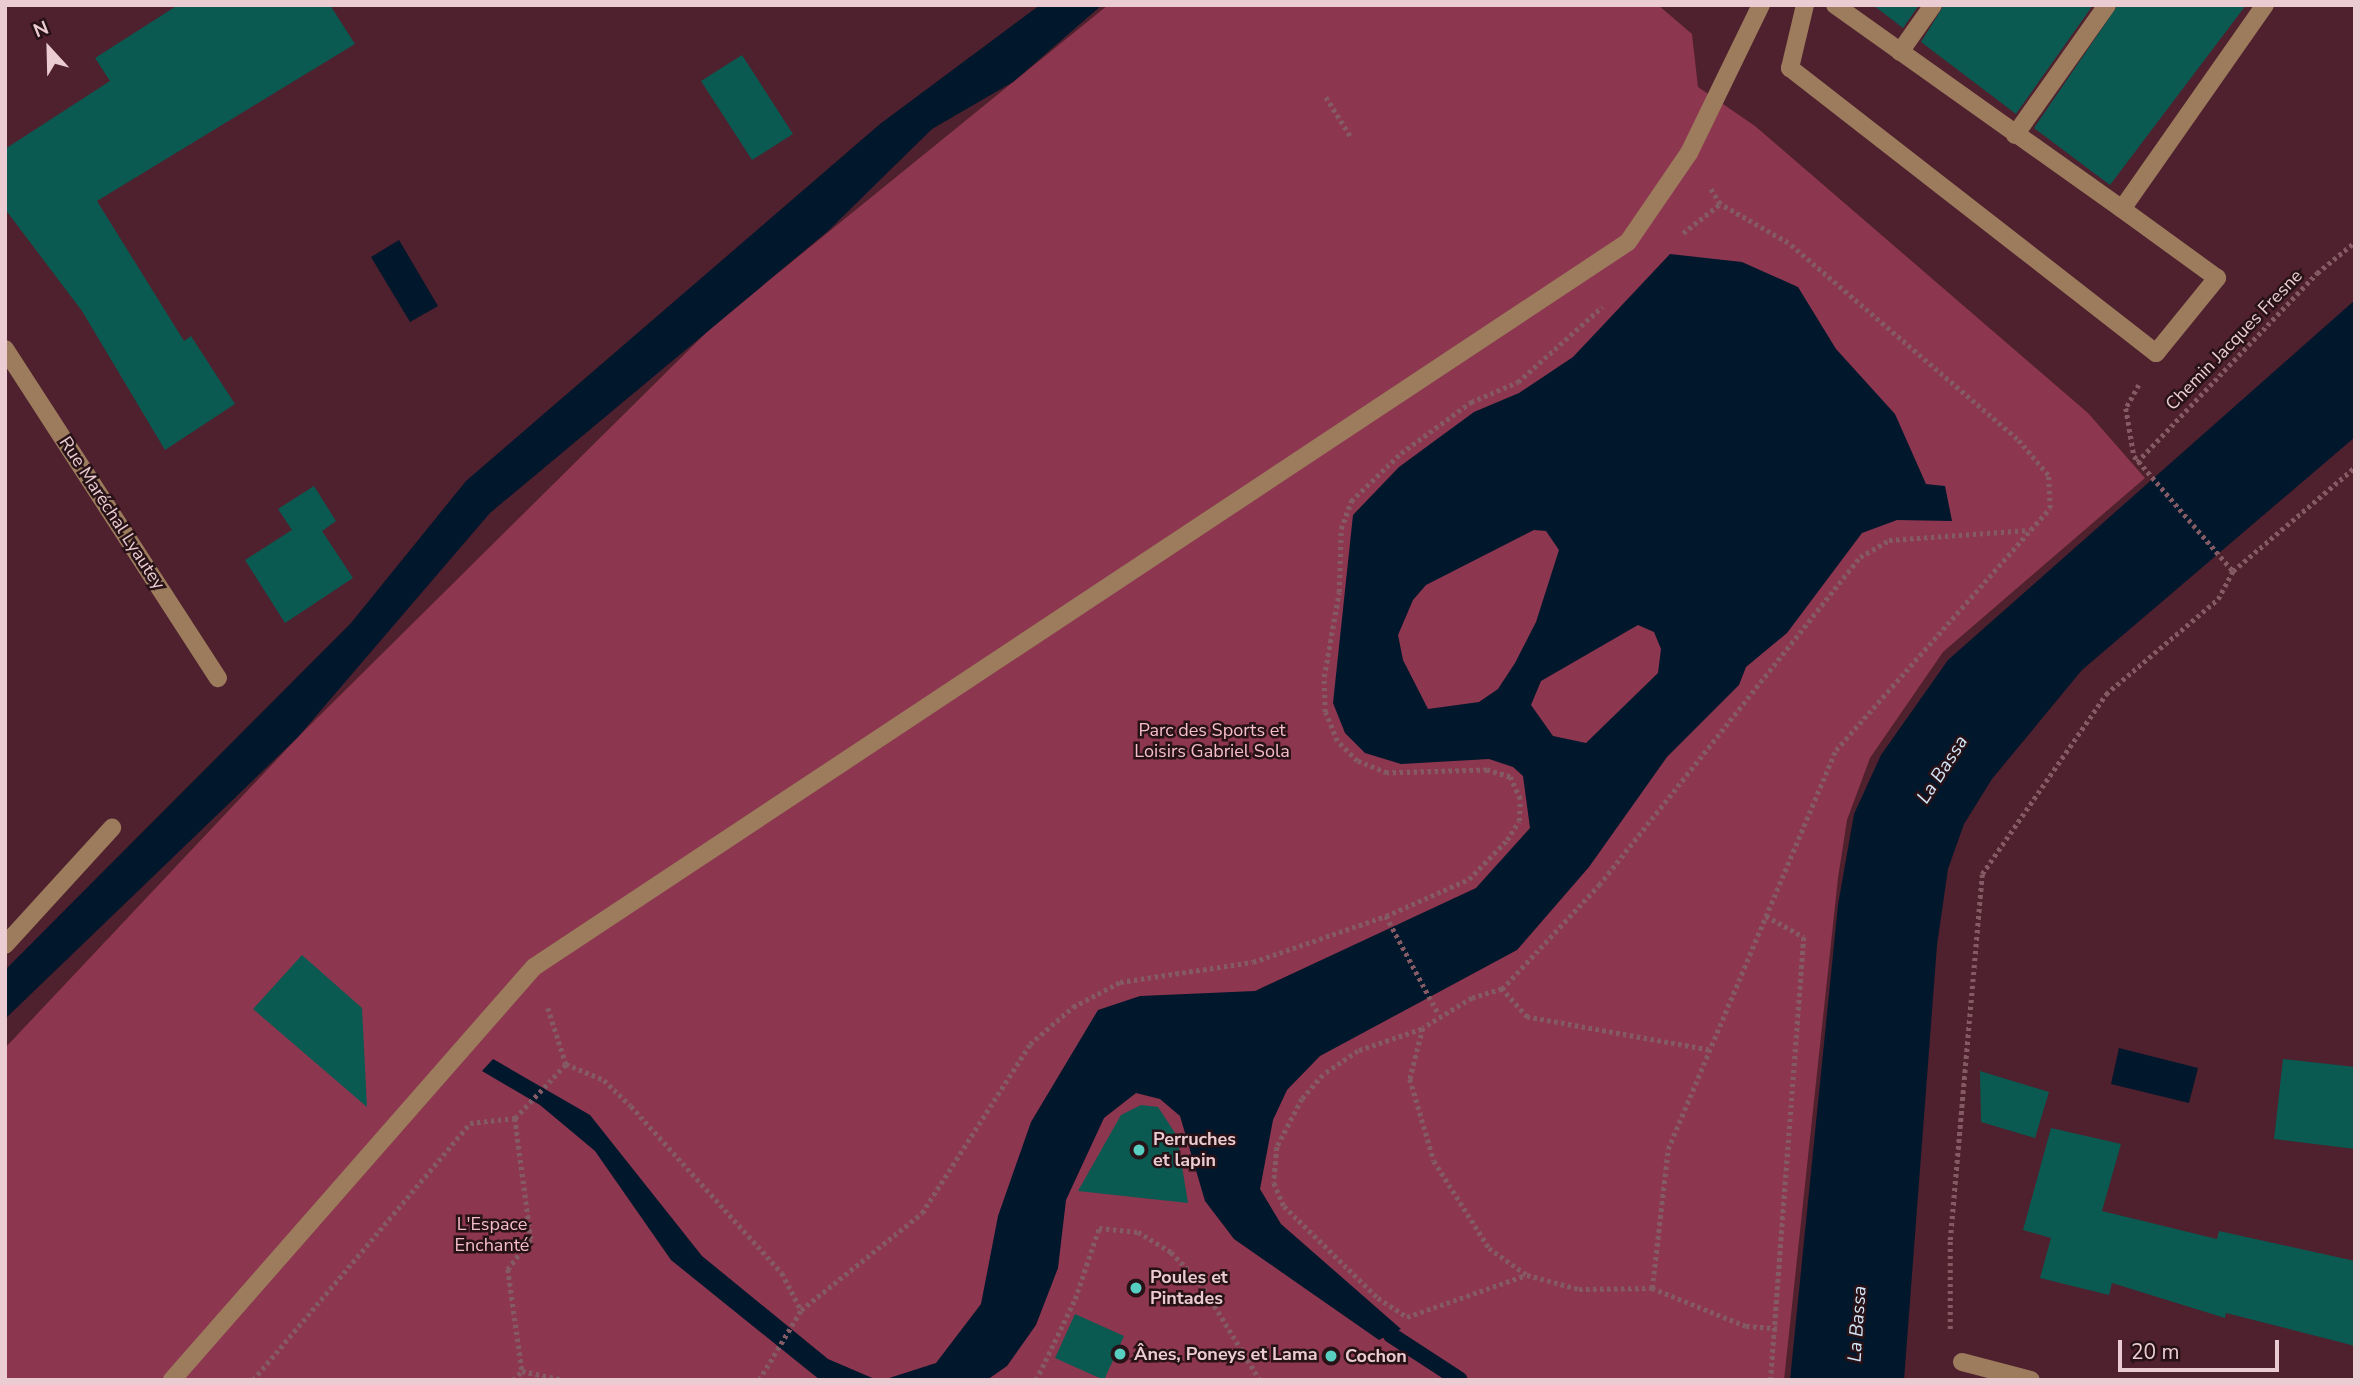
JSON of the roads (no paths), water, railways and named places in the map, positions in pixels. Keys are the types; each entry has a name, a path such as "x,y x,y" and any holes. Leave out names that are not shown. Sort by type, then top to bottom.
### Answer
{"street":[{"path":"172,1380 534,967 1628,242 1689,153 1761,5"},
{"path":"1805,5 1790,68 2156,353 2217,278 1835,5"},
{"path":"1900,52 1933,5"},
{"path":"2015,135 2107,5"},
{"path":"2122,209 2265,5"},
{"name":"Rue Maréchal Lyautey","path":"5,349 218,678"},
{"path":"5,945 112,828"},
{"path":"1962,1362 2031,1380"}],"water":[{"path":"1040,5 1102,5 1013,82 932,129 828,231 490,513 298,737 5,1019 5,970 351,623 466,481 880,124"},
{"path":"399,240 438,306 410,322 371,257"},
{"path":"1670,254 1742,262 1798,287 1836,349 1895,414 1926,484 1945,486 1952,521 1897,520 1862,533 1787,633 1746,667 1739,685 1667,757 1589,867 1517,950 1320,1056 1287,1090 1273,1120 1260,1189 1281,1224 1401,1329 1379,1340 1234,1239 1205,1201 1180,1116 1160,1099 1136,1093 1104,1118 1066,1200 1058,1268 1036,1325 1007,1366 987,1380 883,1380 936,1363 981,1304 998,1216 1031,1122 1098,1010 1140,996 1255,991 1476,888 1530,828 1523,776 1513,767 1489,759 1401,764 1365,753 1345,733 1333,703 1353,515 1399,467 1474,412 1519,393 1573,357","holes":["1534,530 1546,531 1559,550 1536,622 1515,663 1498,689 1479,702 1428,709 1403,660 1398,635 1413,600 1426,585","1638,625 1654,632 1661,649 1658,673 1586,743 1553,736 1531,705 1541,681"]},
{"name":"La Bassa","path":"2355,300 2355,437 2082,670 1992,779 1964,824 1948,869 1937,945 1904,1380 1790,1380 1838,905 1854,814 1881,755 1948,660"},
{"path":"2119,1048 2198,1068 2189,1103 2111,1084"},
{"path":"493,1059 590,1115 702,1256 828,1359 877,1380 820,1380 671,1260 595,1151 540,1105 482,1071"}],"waterway":[{"path":"1391,1335 1460,1380"}],"place":[{"name":"Perruches et lapin","path":"1139,1150"},
{"name":"Poules et Pintades","path":"1136,1288"},
{"name":"Ânes, Poneys et Lama","path":"1120,1354"},
{"name":"Cochon","path":"1331,1356"}],"park label":[{"name":"Parc des Sports et Loisirs Gabriel Sola","path":"1212,741"},
{"name":"L'Espace Enchanté","path":"492,1235"}]}
